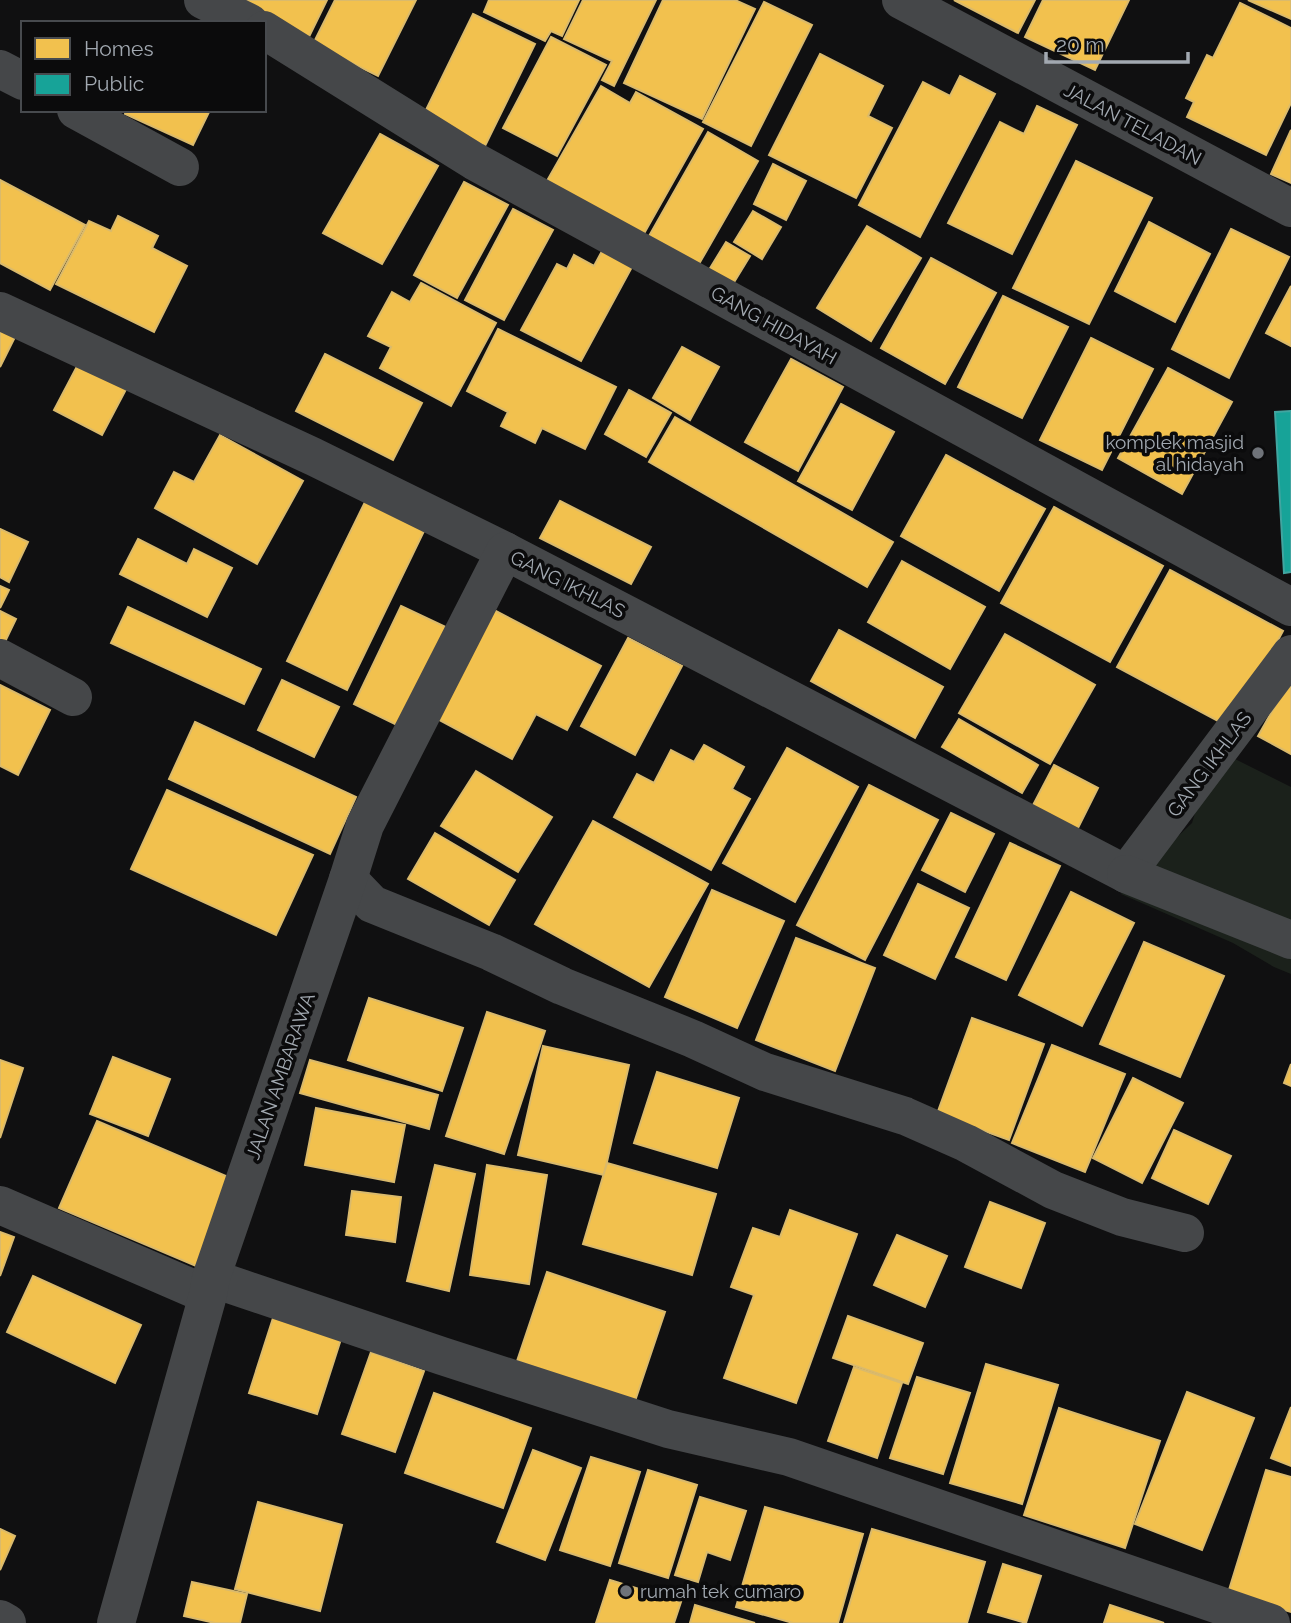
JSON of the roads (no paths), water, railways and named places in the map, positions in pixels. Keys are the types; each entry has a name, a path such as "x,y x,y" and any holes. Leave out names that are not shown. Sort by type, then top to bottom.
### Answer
{"street":[{"path":"203,0 246,21"},
{"name":"JALAN TELADAN","path":"901,0 1291,208"},
{"name":"GANG HIDAYAH","path":"266,31 474,161 1291,607"},
{"path":"0,69 21,80"},
{"path":"80,112 180,167"},
{"name":"GANG IKHLAS","path":"0,311 314,457 505,551 1126,874 1291,940"},
{"name":"JALAN AMBARAWA","path":"116,1623 209,1286 365,825 505,551"},
{"name":"GANG IKHLAS","path":"1126,874 1291,654"},
{"path":"0,658 73,697"},
{"path":"348,879 372,904 491,951 562,986 693,1038 765,1072 905,1116 965,1143 1052,1190 1122,1217 1185,1233"},
{"path":"0,1205 209,1286 442,1356 668,1429 789,1457 1271,1623"},
{"path":"0,1619 7,1623"}],"place":[{"name":"komplek masjid al hidayah","path":"1258,453"},
{"name":"rumah tek cumaro","path":"626,1591"}]}
